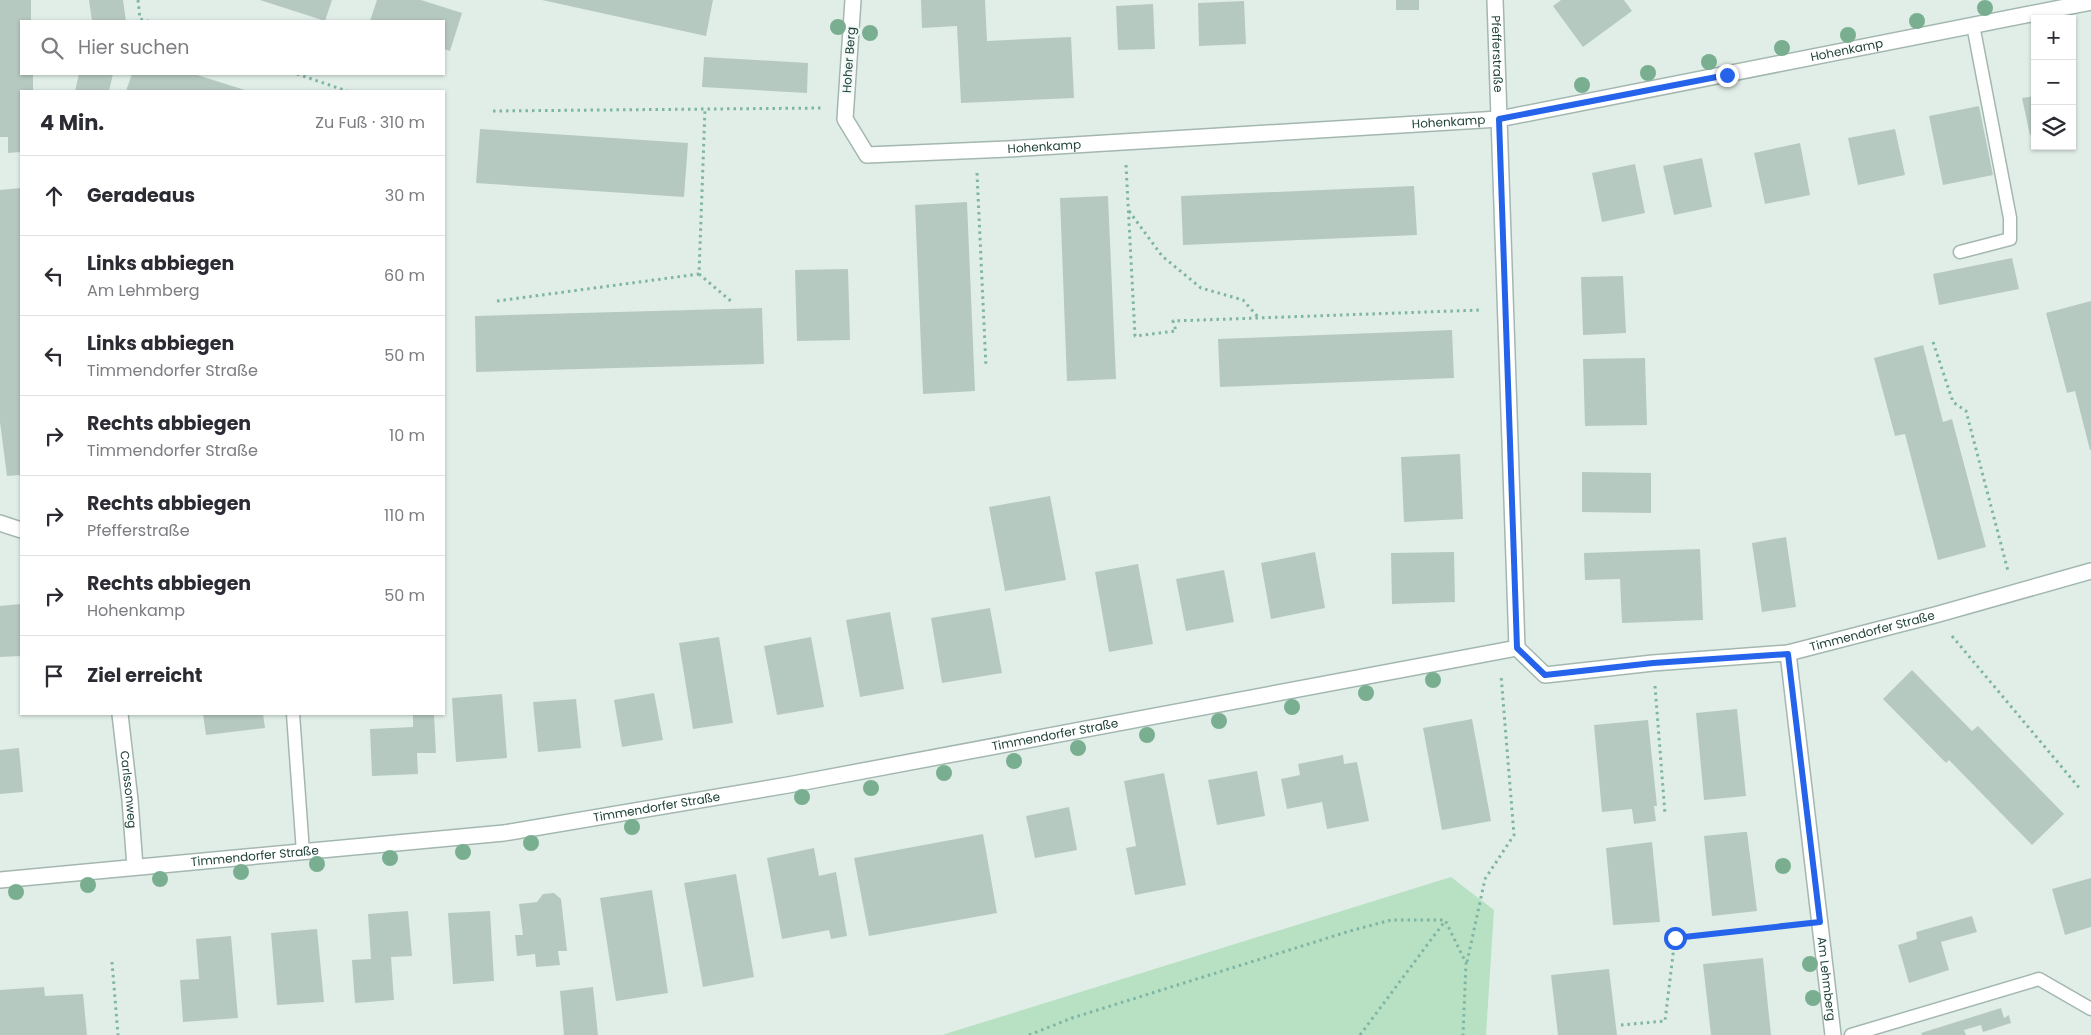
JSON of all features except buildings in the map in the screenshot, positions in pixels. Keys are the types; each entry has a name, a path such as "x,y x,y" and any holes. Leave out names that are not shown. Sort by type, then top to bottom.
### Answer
{"street":[{"name":"Hoher Berg","path":"845,114 853,0"},
{"name":"Pfefferstraße","path":"1495,0 1517,648"},
{"name":"Hohenkamp","path":"845,114 867,155 1125,142 1499,119 1973,26 2053,5 2091,2"},
{"path":"0,523 20,530"},
{"name":"Timmendorfer Straße","path":"0,880 514,832 797,783 1517,648 1545,675 1653,663 1788,654 2091,571"},
{"name":"Am Lehmberg","path":"1788,654 1833,1035"},
{"name":"Carlssonweg","path":"120,715 130,800 135,867"}],"lane":[{"path":"1960,252 2010,238 2010,218 1973,26"},
{"path":"293,715 303,852"},
{"path":"1851,1035 2040,979 2091,1009"}],"path":[{"path":"138,0 140,19 144,20"},
{"path":"300,75 344,90"},
{"path":"699,274 705,109"},
{"path":"493,111 705,109 845,114"},
{"path":"1125,142 1136,336 1176,331 1173,321 1505,309"},
{"path":"976,150 986,367"},
{"path":"1129,211 1162,256 1201,288 1243,300 1259,318"},
{"path":"497,300 699,274 732,302"},
{"path":"1933,342 1953,402 1966,411 2014,593"},
{"path":"1934,615 2081,790"},
{"path":"1463,1035 1466,963 1485,879 1514,835 1499,652"},
{"path":"1653,663 1665,814"},
{"path":"1029,1035 1081,1015 1350,931 1391,920 1445,920"},
{"path":"1445,920 1466,963"},
{"path":"1360,1035 1445,920"},
{"path":"1621,1025 1665,1021 1675,938 1820,922"},
{"path":"112,962 118,1035"}],"green space":[{"path":"1451,877 1494,910 1486,1035 942,1035"}],"route":[{"path":"1675,938 1820,922 1788,654 1653,663 1545,675 1517,648 1499,119 1727,75"}]}
